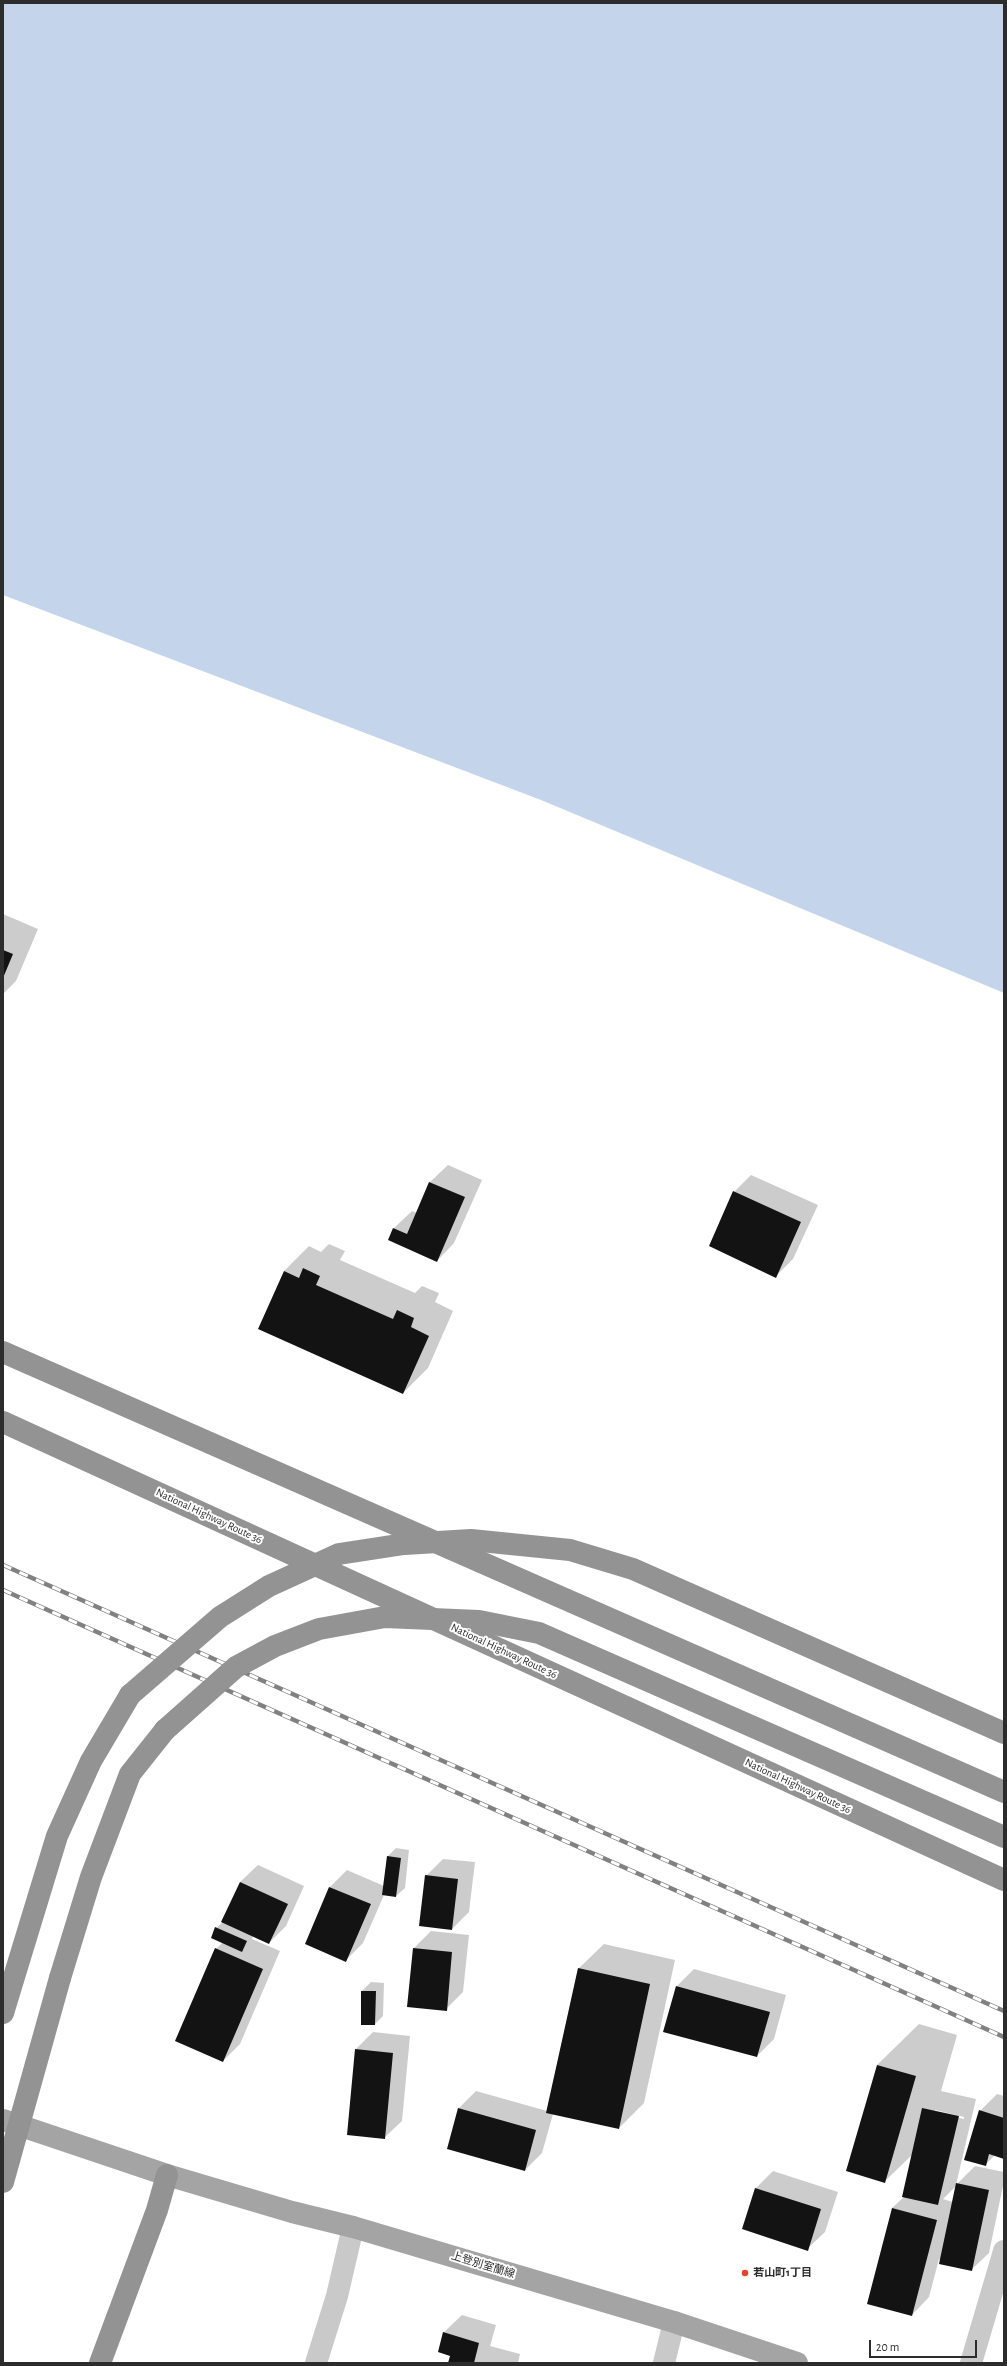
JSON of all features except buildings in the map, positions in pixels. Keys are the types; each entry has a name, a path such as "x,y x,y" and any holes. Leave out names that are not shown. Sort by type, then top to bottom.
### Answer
{"highway":[{"path":"3,1352 1004,1792"},
{"name":"National Highway Route 36","path":"3,1422 1004,1880"},
{"path":"3,2013 57,1836 91,1761 130,1695 220,1617 269,1586 339,1554 404,1544 471,1540 570,1550 633,1569 1004,1733"},
{"path":"3,2182 60,1978 91,1877 130,1774 165,1730 236,1668 275,1646 319,1629 385,1618 479,1621 539,1633 1004,1837"},
{"path":"100,2363 157,2210 167,2175"}],"main road":[{"name":"上登別室蘭線","path":"3,2120 167,2175 292,2212 353,2226 674,2322 797,2363"}],"street":[{"path":"316,2363 337,2296 353,2226"},
{"path":"971,2363 1004,2251"},
{"path":"664,2363 674,2322"}],"water":[{"path":"3,3 1004,3 1004,993 541,800 3,595"}],"railway":[{"path":"3,1565 1004,2011"},
{"path":"3,1590 1004,2037"}],"place":[{"name":"若山町1丁目","path":"745,2273"}]}
